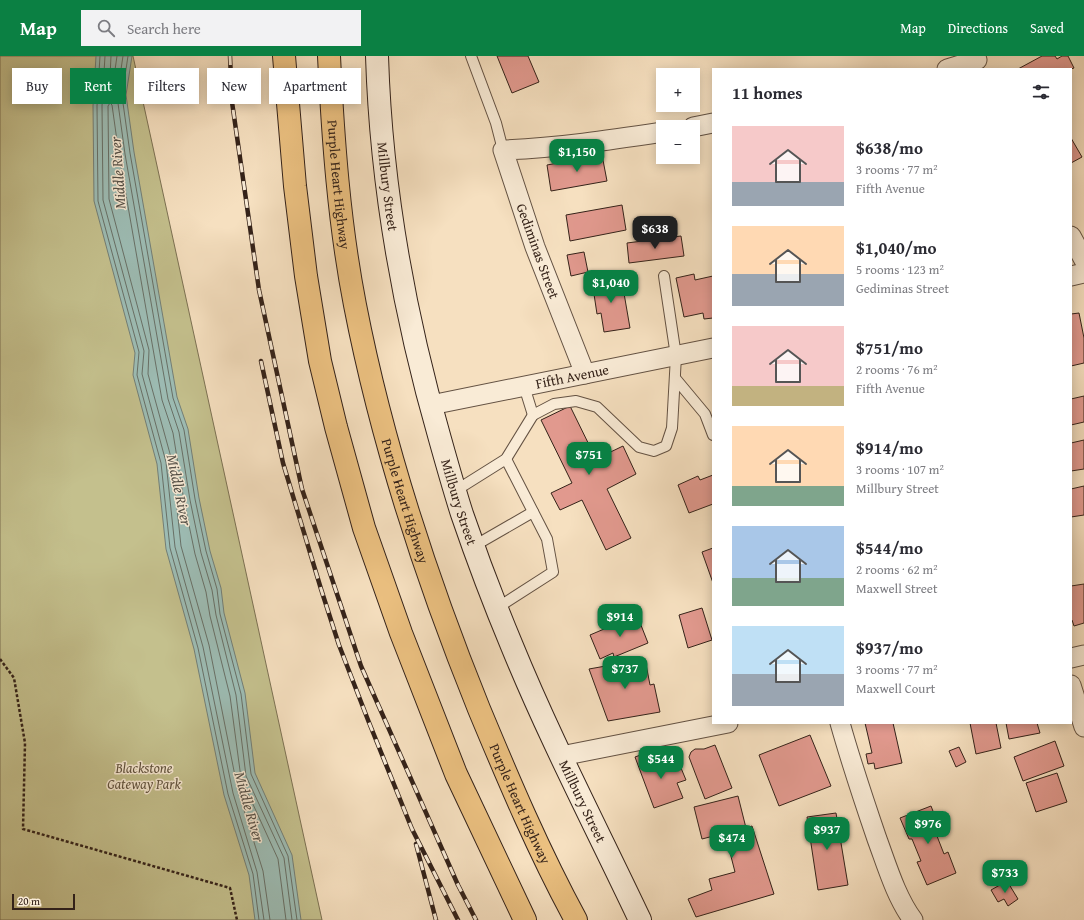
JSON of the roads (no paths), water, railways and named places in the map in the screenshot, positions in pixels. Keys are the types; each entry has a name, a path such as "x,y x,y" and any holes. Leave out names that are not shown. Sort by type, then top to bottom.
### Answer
{"highway":[{"path":"284,56 295,186 305,269 320,361 336,427 364,528 401,633 456,774 525,920"},
{"name":"Purple Heart Highway","path":"328,56 333,140 342,222 354,296 373,388 399,484 428,573 461,663 526,821 576,920"}],"main road":[{"name":"Millbury Street","path":"377,56 387,193 396,248 419,363 462,513 497,608 536,702 640,920"}],"street":[{"path":"951,68 978,62"},
{"path":"700,126 712,123"},
{"path":"503,150 587,143 656,133"},
{"name":"Gediminas Street","path":"503,150 535,247 585,374"},
{"path":"1072,238 1084,260"},
{"path":"1072,276 1084,273"},
{"name":"Fifth Avenue","path":"431,405 712,348"},
{"path":"1072,658 1084,655"},
{"path":"1072,688 1082,715"},
{"path":"561,756 723,724"},
{"path":"840,724 853,768 889,874 909,914"}],"lane":[{"name":"Gediminas Street","path":"471,56 496,123 503,150"},
{"path":"456,491 506,459 533,415 554,404 576,401 597,407 639,447 654,451 666,446 672,428 676,356 664,276"},
{"path":"675,378 705,414 712,432"},
{"path":"524,386 533,415"},
{"path":"497,608 553,572 547,539 506,459"},
{"path":"474,546 533,512"}],"water":[{"path":"96,56 132,56 126,95 126,68 95,68"},
{"name":"Middle River","path":"126,95 134,152 177,397 188,429 199,498 210,551 221,588 224,613 245,693 255,773 292,855 301,920 255,920 249,875 224,795 194,649 166,549 157,464 133,375 135,353 94,201 93,104 126,104"}],"railway":[{"path":"230,56 232,102 259,290 302,489 361,666 458,885 476,920"},
{"path":"261,361 283,463 339,645 412,829 458,920"},
{"path":"416,844 436,920"}],"park label":[{"name":"Blackstone Gateway Park","path":"144,776"}]}
